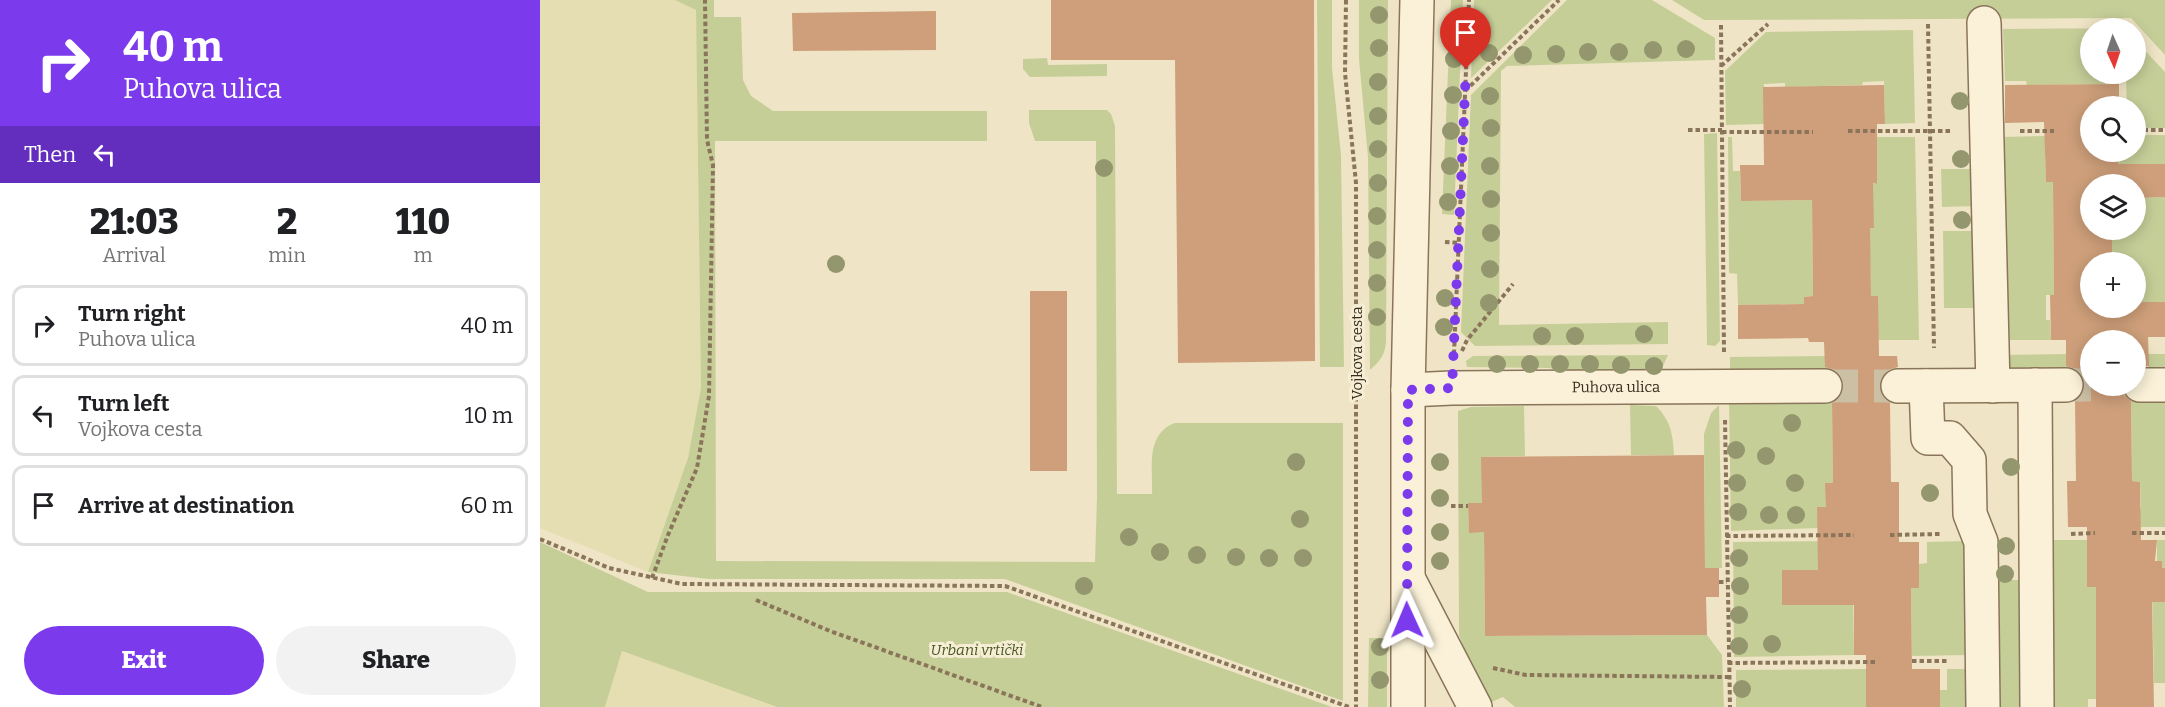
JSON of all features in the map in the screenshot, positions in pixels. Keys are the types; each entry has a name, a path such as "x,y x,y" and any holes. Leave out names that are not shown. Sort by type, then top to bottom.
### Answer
{"street":[{"path":"1408,707 1408,390 1417,0"},
{"path":"1984,23 1993,386"},
{"path":"1983,707 1981,542 1970,514 1969,460 1950,438 1928,438 1912,386 2051,385 2037,707"},
{"name":"Puhova ulica","path":"1408,390 1825,386"},
{"path":"1407,576 1475,707"}],"path":[{"path":"652,578 697,468 709,396 713,165 707,140 705,0"},
{"name":"Vojkova cesta","path":"1346,0 1345,73 1356,183 1356,707"},
{"path":"1452,388 1469,0"},
{"path":"1465,92 1559,0"},
{"path":"1721,66 1768,24"},
{"path":"1928,24 1934,348"},
{"path":"1688,130 1813,132"},
{"path":"2146,130 2165,130"},
{"path":"1441,242 1459,243"},
{"path":"1462,351 1467,340 1513,284"},
{"path":"1451,506 1468,506"},
{"path":"2132,533 2165,533"},
{"path":"1726,536 1854,535"},
{"path":"540,539 609,568 693,584 1005,586 1348,707"},
{"path":"1719,582 1727,582"},
{"path":"756,600 830,631 1042,707"},
{"path":"1728,663 1875,662"},
{"path":"1483,665 1526,675 1729,677"}],"shaded area":[{"path":"540,0 675,0 696,10 701,388 688,458 648,572 540,528"},
{"path":"622,651 777,707 605,707"}],"green space":[{"path":"675,0 714,0 714,17 741,17 743,80 751,96 773,111 987,111 987,141 715,141 716,561 1095,562 1097,497 1096,141 1035,141 1029,123 1029,110 1107,110 1115,126 1117,494 1152,494 1152,463 1155,443 1165,428 1175,423 1343,423 1343,701 1005,579 709,579 648,572 688,458 701,388 696,10"},
{"path":"1317,0 1332,0 1332,68 1341,155 1344,367 1320,367"},
{"path":"1359,0 1388,0 1386,342 1381,358 1370,370 1368,157 1359,59"},
{"path":"1451,0 1463,0 1454,215 1442,214"},
{"path":"1474,0 1552,0 1471,78"},
{"path":"1567,0 1652,0 1715,38 1715,60 1507,66 1501,71 1499,325 1668,322 1668,344 1475,346 1461,332 1471,95"},
{"path":"1672,0 2165,0 2165,55 2146,34 2146,18 1704,20"},
{"path":"2080,28 2080,84 2105,84 2027,85 2026,81 2005,81 2003,29"},
{"path":"1913,30 1915,123 1885,124 1884,81 1863,82 1862,85 1785,87 1785,83 1764,84 1764,124 1726,125 1725,71 1766,32"},
{"path":"2146,52 2165,72 2165,128 2146,128 2146,96 2127,96 2126,84 2146,84"},
{"path":"1047,58 1048,65 1107,64 1107,76 1030,77 1023,69 1023,59"},
{"path":"1717,133 1720,341 1715,346 1707,345 1704,134"},
{"path":"2146,135 2165,135 2165,164 2118,164 2118,162 2146,162"},
{"path":"2049,136 2045,157 2046,181 2053,182 2054,295 2046,295 2046,320 2050,320 2051,340 2003,340 2002,137"},
{"path":"1728,137 1732,137 1733,171 1740,171 1741,201 1812,200 1813,296 1804,297 1804,304 1738,305 1737,274 1729,273"},
{"path":"1872,137 1915,137 1919,340 1874,340 1878,296 1871,296 1869,228 1874,228 1870,183 1877,184"},
{"path":"1941,169 1976,169 1976,206 1942,207"},
{"path":"2165,197 2165,302 2146,302 2146,252 2112,252 2112,240 2146,240 2146,198"},
{"path":"1943,231 1976,231 1978,308 1944,308"},
{"path":"2070,354 2070,375 2003,376 2003,355"},
{"path":"2148,354 2165,354 2165,376 2149,376"},
{"path":"1668,355 1658,371 1572,371 1548,368 1467,367 1466,361 1473,356"},
{"path":"1829,356 1829,377 1730,377 1730,357"},
{"path":"2131,399 2165,399 2165,527 2137,527 2141,506 2140,482 2132,481"},
{"path":"1729,401 1832,402 1833,483 1826,483 1826,507 1817,508 1818,528 1731,531"},
{"path":"1630,405 1656,406 1665,417 1670,429 1674,455 1631,455"},
{"path":"1719,405 1722,568 1705,568 1704,434 1711,413"},
{"path":"1524,406 1525,456 1482,457 1482,503 1468,503 1469,532 1484,532 1485,636 1707,635 1722,655 1724,707 1515,707 1503,697 1485,705 1459,635 1458,411 1471,407"},
{"path":"2048,540 2092,540 2096,587 2096,699 2088,699 2088,707 2049,707"},
{"path":"2157,540 2165,540 2165,568 2162,568 2162,561 2157,561"},
{"path":"1849,541 1839,570 1782,570 1782,605 1844,605 1853,588 1854,655 1734,657 1733,542"},
{"path":"1964,541 1966,655 1912,656 1911,588 1919,587 1919,564 1927,563 1927,542"},
{"name":"Urbani vrtički","path":"540,542 648,592 1007,592 1332,707 777,707 622,651 605,707 540,707"},
{"path":"1989,580 2025,580 2026,707 1991,707"},
{"path":"2152,586 2165,602 2165,683 2154,683"},
{"path":"1369,638 1387,638 1387,707 1368,707"},
{"path":"1870,669 1870,690 1866,690 1866,707 1736,707 1736,670"},
{"path":"1947,669 1965,669 1965,707 1940,707 1940,690 1947,690"}],"building":[{"path":"1051,0 1314,0 1315,361 1178,363 1175,60 1051,60"},
{"path":"936,11 936,50 793,51 792,13"},
{"path":"2119,84 2119,96 2080,96 2080,162 2165,164 2165,197 2146,198 2146,174 2080,174 2080,240 2112,240 2112,252 2080,252 2080,318 2146,318 2146,302 2165,302 2165,337 2148,337 2149,366 2146,366 2146,330 2080,330 2080,373 2066,366 2066,340 2051,340 2050,295 2054,295 2053,182 2046,182 2044,122 2005,123 2005,85"},
{"path":"1884,85 1885,124 1877,124 1877,184 1873,183 1874,228 1870,228 1871,296 1878,296 1879,356 1897,356 1898,367 1888,370 1881,377 1879,386 1882,396 1890,403 1891,482 1899,482 1899,542 1919,542 1919,588 1911,588 1912,669 1940,669 1940,707 1866,707 1866,655 1854,655 1854,605 1782,605 1782,570 1818,570 1817,507 1826,507 1825,483 1833,483 1832,403 1841,396 1844,385 1841,376 1835,370 1825,367 1824,342 1809,342 1808,338 1738,339 1738,305 1804,304 1804,297 1813,296 1812,200 1741,201 1740,165 1764,165 1763,87"},
{"path":"1030,291 1067,291 1067,471 1030,471"},
{"path":"2081,396 2125,396 2131,401 2132,481 2140,482 2141,540 2157,540 2155,561 2162,561 2162,568 2165,568 2165,602 2152,602 2154,707 2096,707 2096,587 2087,587 2087,527 2068,527 2067,481 2076,481 2075,401"},
{"path":"1704,455 1705,568 1719,568 1719,597 1706,597 1707,635 1485,636 1484,532 1469,533 1468,503 1482,503 1481,457"}],"tunnel":[{"path":"2066,385 2080,385"},
{"path":"1825,386 1898,386"}],"route":[{"path":"1407,620 1408,390 1452,388 1466,69"}]}
